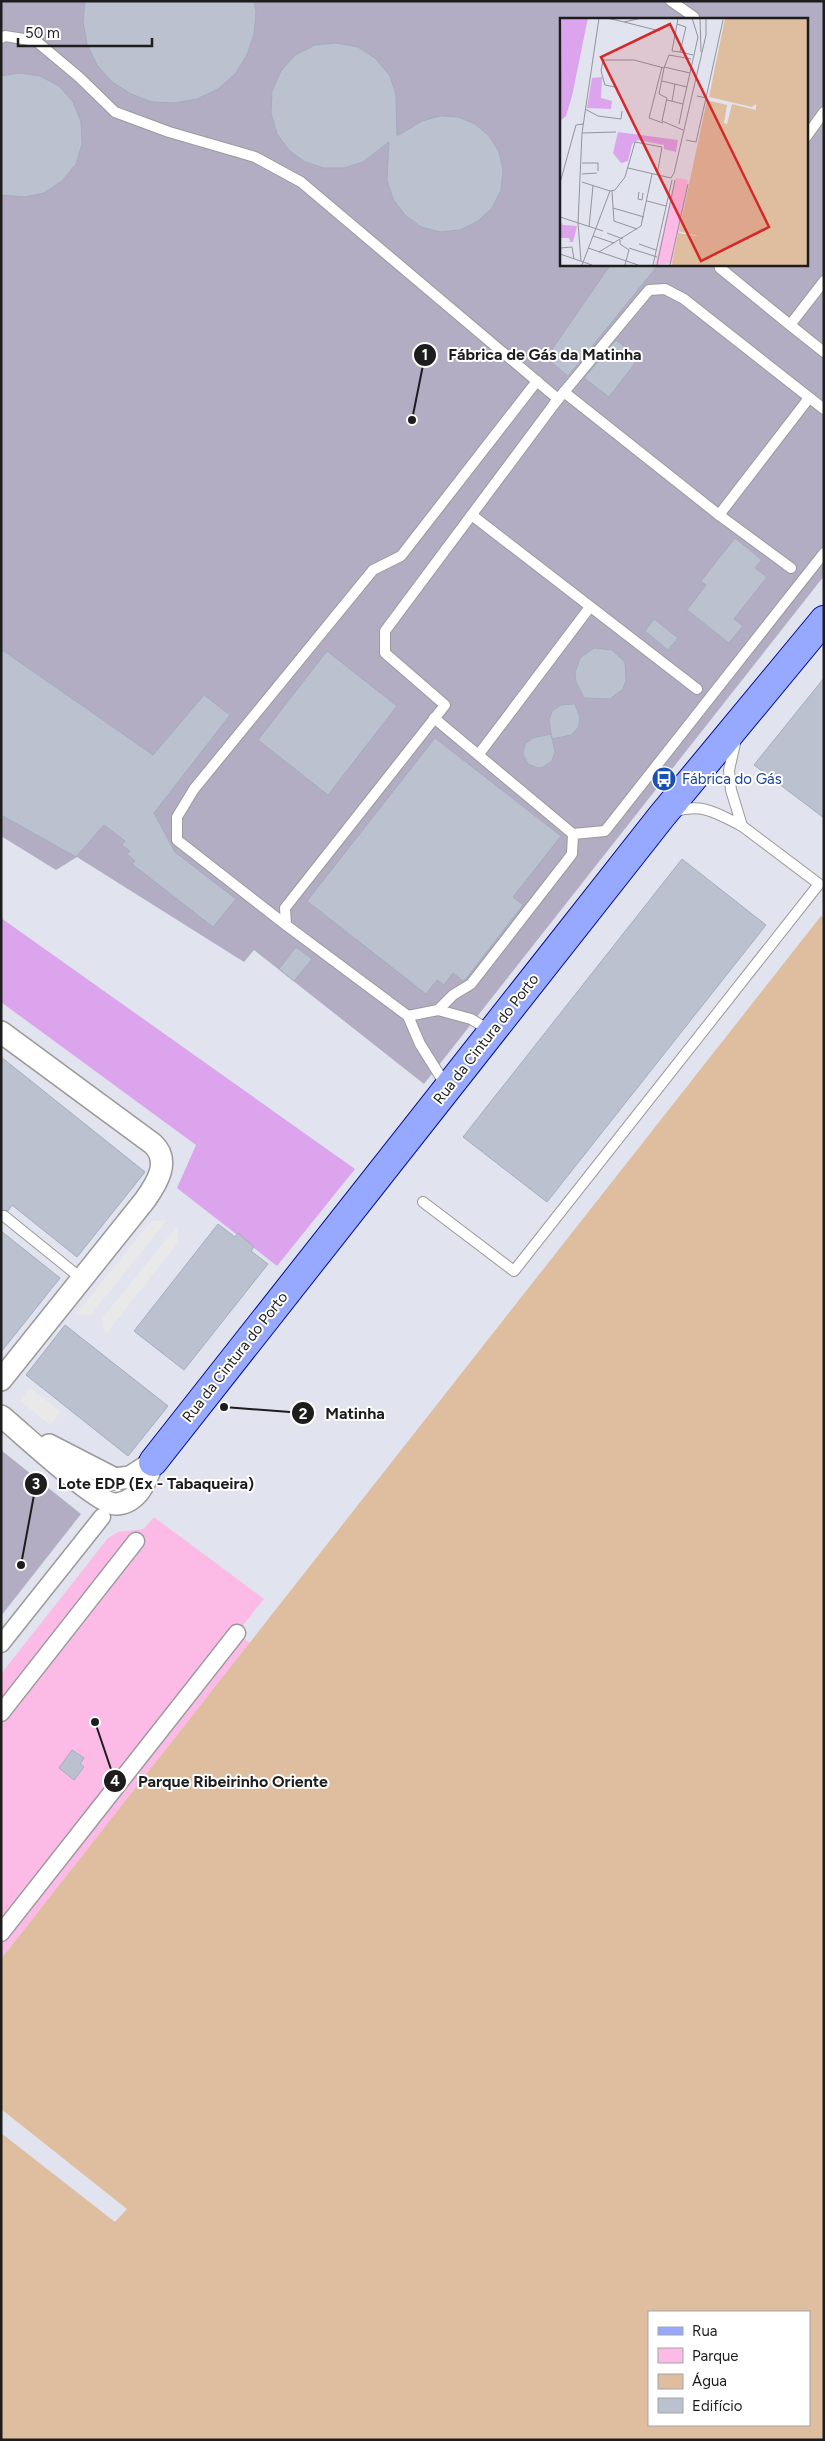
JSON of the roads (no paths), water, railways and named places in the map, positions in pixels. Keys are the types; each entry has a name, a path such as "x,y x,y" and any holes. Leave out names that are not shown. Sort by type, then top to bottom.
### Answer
{"main road":[{"name":"Rua da Cintura do Porto","path":"153,1462 661,817 824,620"}],"street":[{"path":"1,1032 153,1144 162,1154 159,1174 149,1194 1,1380"},
{"path":"6,1420 93,1494 114,1504 126,1502 137,1494 146,1481 153,1462"},
{"path":"1,1644 102,1517"},
{"path":"1,1713 136,1541"},
{"path":"1,1933 237,1633"}],"lane":[{"path":"671,1 694,17"},
{"path":"1,38 5,36 36,41 79,77 115,112 169,132 255,157 301,182 558,399 473,516 385,631 385,653 445,705 285,908 286,925"},
{"path":"808,134 824,112"},
{"path":"722,265 720,268 824,352"},
{"path":"790,325 824,281"},
{"path":"554,404 649,290 665,289 684,299 824,410"},
{"path":"448,1088 420,1044 408,1016 286,925 177,840 177,817 194,789 366,577 373,570 401,556 537,381"},
{"path":"564,392 719,515 790,568"},
{"path":"719,515 809,398"},
{"path":"473,516 697,689"},
{"path":"434,718 573,834 605,831 824,554"},
{"path":"478,754 590,606"},
{"path":"740,720 729,770 731,790 742,826"},
{"path":"423,1202 514,1271 822,882 742,826 702,807 686,808 661,817"},
{"path":"438,1010 453,996 472,984 572,854 573,834"},
{"path":"408,1016 438,1010 471,1019 492,1032"},
{"path":"4,1216 82,1279"}],"water":[{"path":"821,916 824,918 824,2440 1,2440 1,2133 115,2222 127,2209 1,2109 1,1959"}],"place":[{"name":"Fábrica de Gás da Matinha","path":"412,420"},
{"name":"Fábrica do Gás","path":"664,779"},
{"name":"Matinha","path":"224,1407"},
{"name":"Lote EDP (Ex - Tabaqueira)","path":"21,1565"},
{"name":"Parque Ribeirinho Oriente","path":"95,1722"}]}
